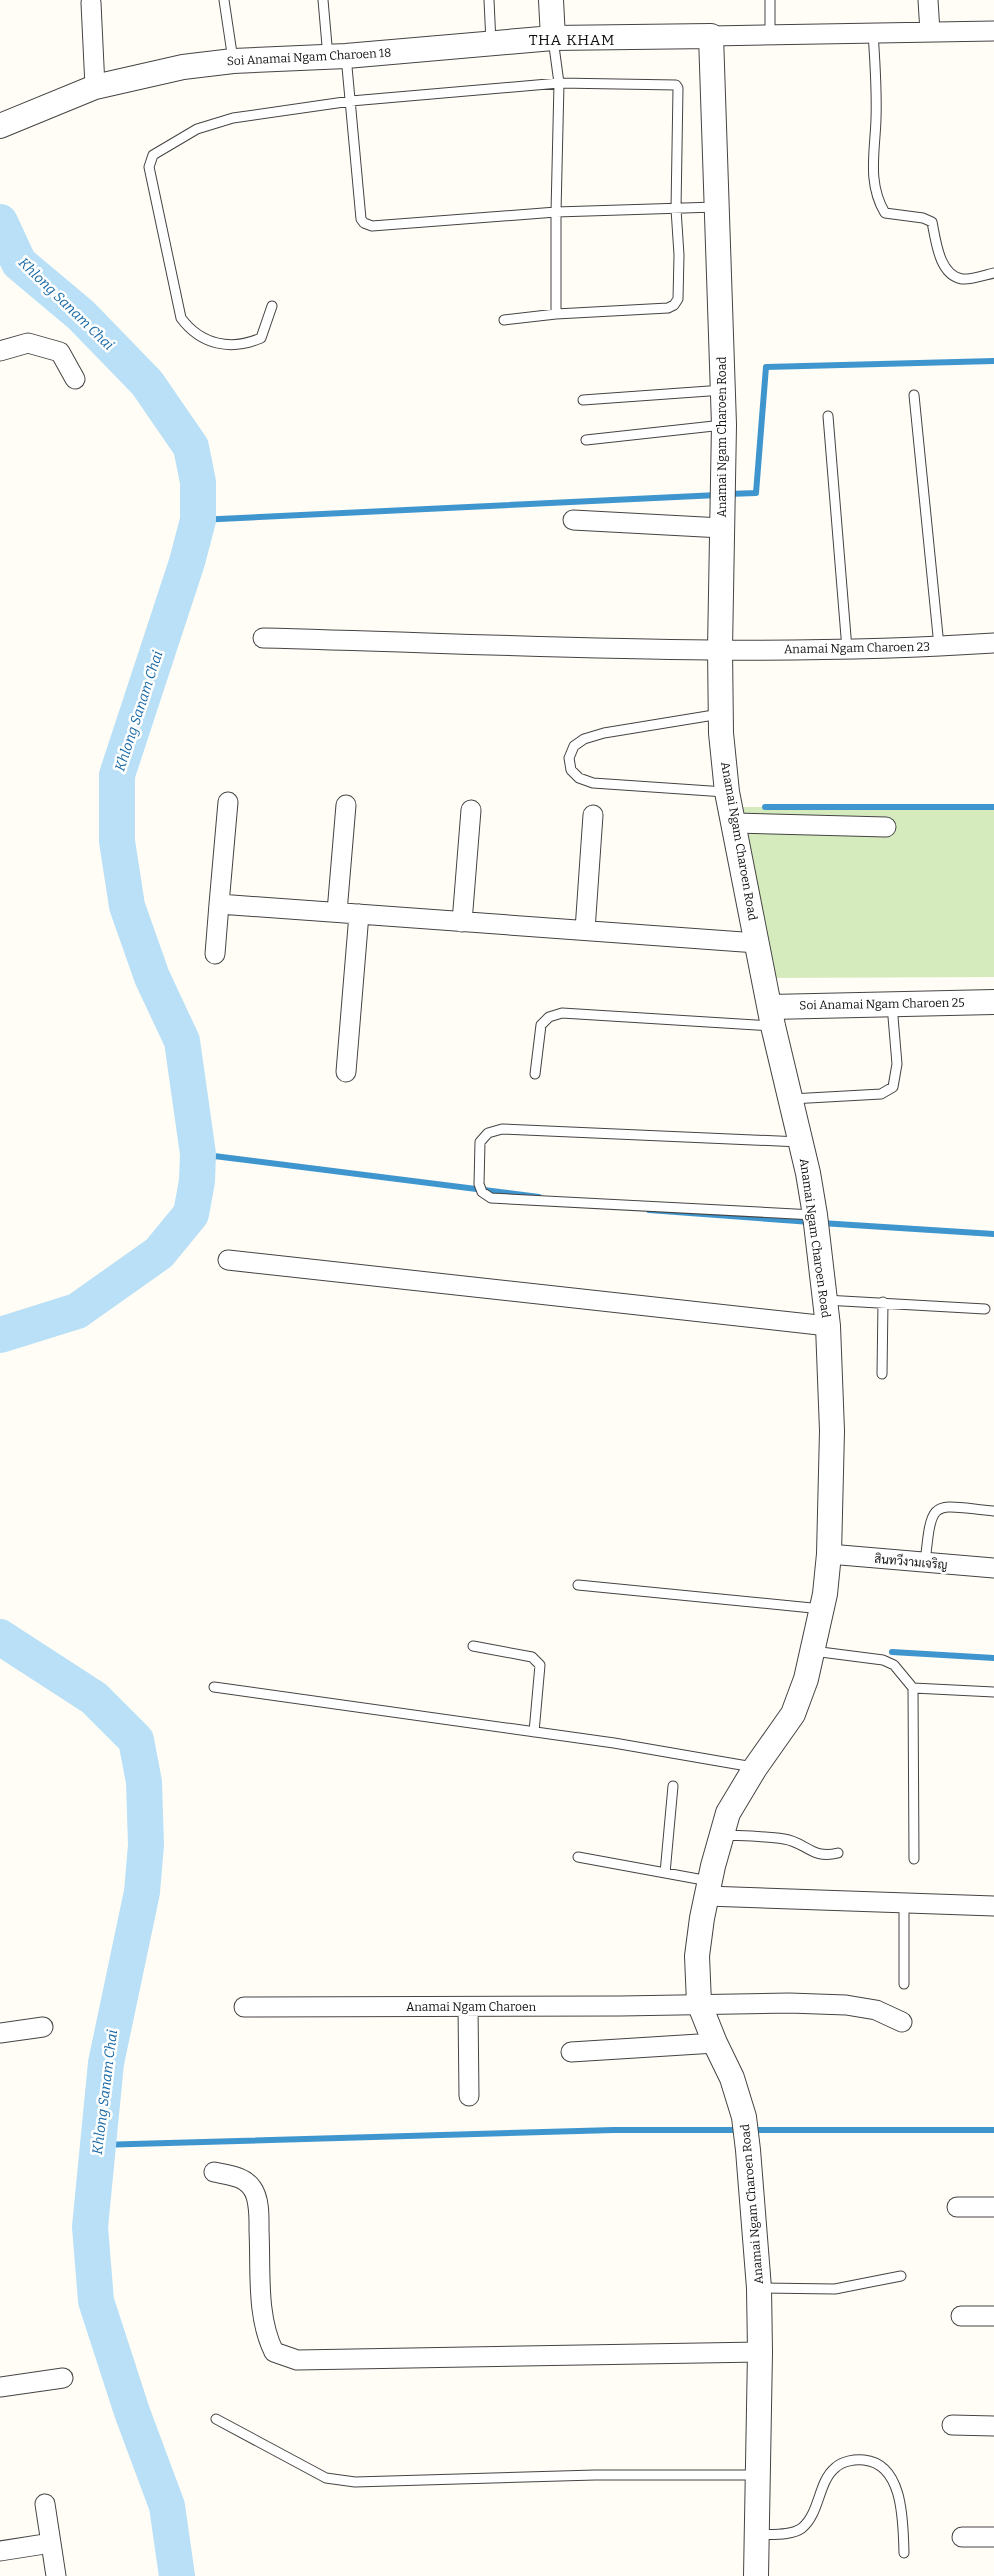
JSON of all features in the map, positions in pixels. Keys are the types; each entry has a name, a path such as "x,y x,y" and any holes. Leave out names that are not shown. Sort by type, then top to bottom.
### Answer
{"street":[{"path":"551,0 553,38 994,31"},
{"path":"928,0 930,32"},
{"path":"90,3 95,87"},
{"name":"Anamai Ngam Charoen Road","path":"711,36 724,425 720,714 727,792 772,1016 801,1142 815,1215 828,1326 832,1431 829,1554 822,1609 806,1679 793,1714 755,1768 728,1813 708,1889 697,1956 699,2003 732,2078 744,2117 748,2150 759,2288 760,2352 756,2475 756,2576"},
{"name":"Soi Anamai Ngam Charoen 18","path":"0,126 95,87 183,67 232,61 337,57 553,38"},
{"path":"0,351 28,343 60,352 76,379"},
{"path":"572,520 722,517"},
{"name":"Anamai Ngam Charoen 23","path":"263,638 720,649 847,649 994,643"},
{"path":"215,954 228,802"},
{"path":"337,912 346,805"},
{"path":"462,922 471,810"},
{"path":"585,930 593,815"},
{"path":"733,823 886,827"},
{"path":"219,904 757,943"},
{"path":"346,1072 359,914"},
{"name":"Soi Anamai Ngam Charoen 25","path":"772,1016 892,1003 994,1002"},
{"path":"228,1260 828,1326"},
{"name":"สินทวีงามเจริญ","path":"829,1554 994,1568"},
{"path":"708,1889 904,1904 994,1906"},
{"name":"Anamai Ngam Charoen","path":"244,2007 647,2006 699,2003 846,2005 876,2010 902,2022"},
{"path":"468,2007 469,2096"},
{"path":"0,2033 43,2027"},
{"path":"571,2052 715,2042"},
{"path":"214,2172 237,2176 252,2188 258,2207 263,2318 268,2341 274,2352 297,2360 760,2352"},
{"path":"957,2207 994,2207"},
{"path":"961,2316 994,2316"},
{"path":"0,2386 62,2378"},
{"path":"952,2424 994,2426"},
{"path":"45,2504 56,2576"},
{"path":"962,2536 994,2537"},
{"path":"0,2551 51,2543"}],"lane":[{"path":"224,0 232,61"},
{"path":"323,0 337,57 351,101 361,219 364,223 372,226 556,212 716,207"},
{"path":"489,0 491,44"},
{"path":"770,0 770,36"},
{"path":"873,33 876,118 873,184 878,202 885,213 923,218 932,222 944,267 952,275 963,279 994,273"},
{"path":"553,38 559,83 556,314"},
{"path":"272,306 261,338 246,344 216,345 190,330 181,318 151,177 149,167 153,155 197,129 224,121 351,101 559,83 673,83 677,86 676,209 679,255 678,299 674,305 668,308 556,314 504,320"},
{"path":"583,400 723,390"},
{"path":"914,395 938,646"},
{"path":"828,416 847,649"},
{"path":"586,440 724,425"},
{"path":"720,714 591,737 574,746 569,758 571,770 580,778 594,782 727,792"},
{"path":"791,1099 881,1094 893,1087 897,1064 892,1003"},
{"path":"535,1074 541,1025 549,1017 562,1013 772,1016"},
{"path":"801,1142 502,1129 488,1133 480,1142 479,1184 482,1192 491,1198 815,1215"},
{"path":"825,1300 883,1302 985,1310"},
{"path":"882,1374 883,1302"},
{"path":"925,1563 929,1521 934,1512 943,1506 994,1511"},
{"path":"578,1585 822,1609"},
{"path":"472,1646 532,1657 540,1665 534,1732"},
{"path":"813,1651 884,1660 894,1665 913,1688 914,1859"},
{"path":"214,1687 614,1743 755,1768"},
{"path":"913,1688 994,1692"},
{"path":"666,1873 673,1786"},
{"path":"722,1835 786,1839 816,1854 827,1856 838,1853"},
{"path":"578,1857 666,1873 708,1889"},
{"path":"904,1904 904,1984"},
{"path":"759,2288 835,2289 901,2276"},
{"path":"216,2419 326,2478 355,2482 585,2475 756,2475"},
{"path":"757,2534 795,2532 801,2528 811,2515 835,2468 848,2461 862,2459 875,2461 885,2470 900,2498 903,2514 904,2553"}],"green space":[{"path":"728,807 994,807 994,977 764,978"}],"waterway":[{"name":"Khlong Sanam Chai","path":"0,222 19,263 81,315 147,383 191,447 198,482 198,520 187,562 117,775 117,841 127,906 152,977 182,1041 198,1154 197,1181 191,1214 159,1253 77,1311 0,1335"},
{"path":"728,494 756,493 766,367 994,361"},
{"path":"198,520 718,495"},
{"path":"765,807 994,807"},
{"path":"198,1154 539,1197"},
{"path":"649,1210 811,1222"},
{"path":"821,1223 994,1234"},
{"name":"Khlong Sanam Chai","path":"0,1637 94,1698 136,1740 144,1782 146,1845 142,1892 106,2063 90,2227 96,2301 132,2412 167,2506 177,2576"},
{"path":"892,1652 994,1658"},
{"path":"98,2145 614,2130 740,2130"},
{"path":"750,2130 994,2130"}],"district":[{"name":"THA KHAM","path":"572,40"}]}
